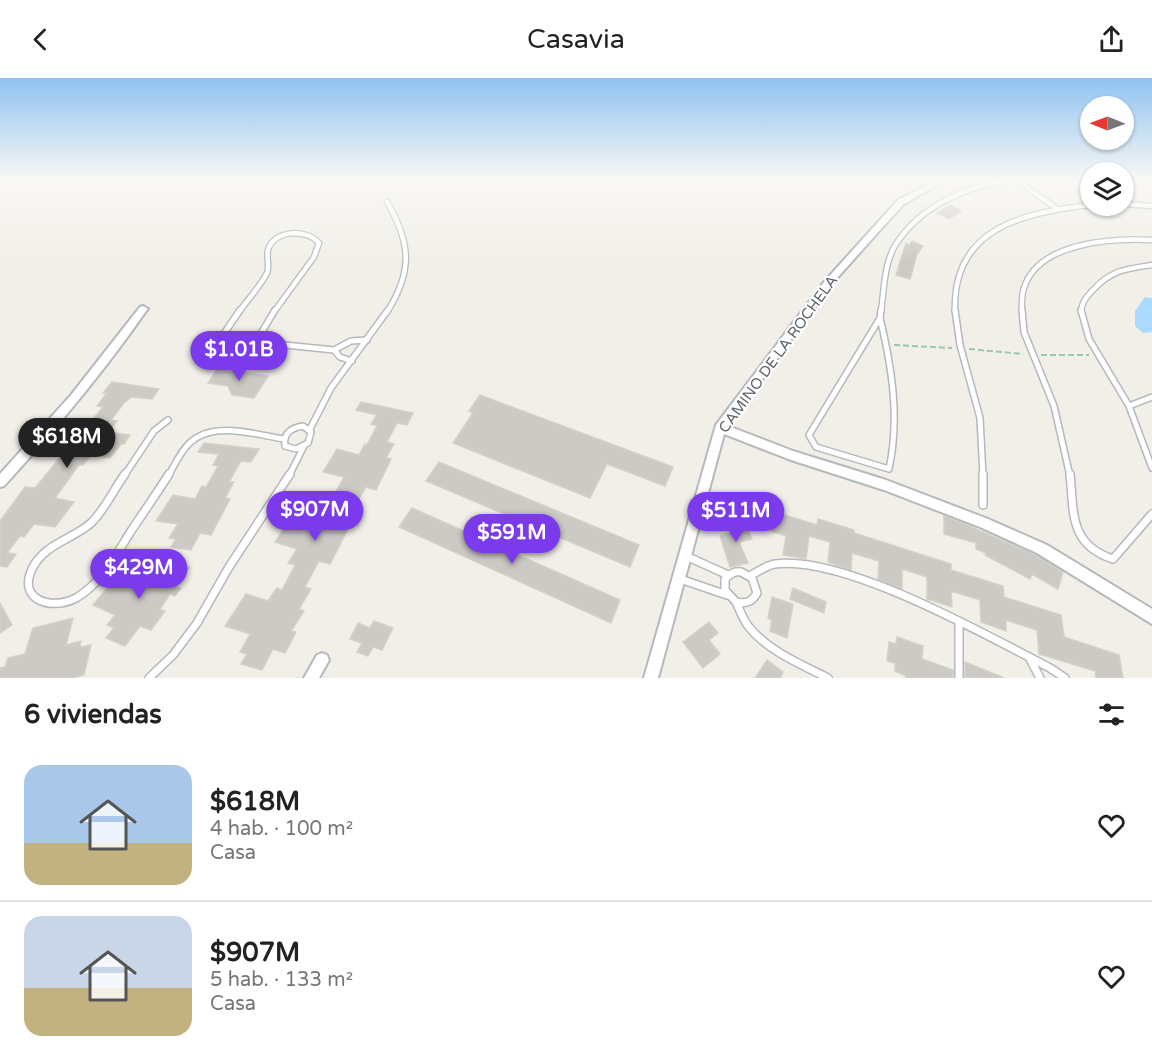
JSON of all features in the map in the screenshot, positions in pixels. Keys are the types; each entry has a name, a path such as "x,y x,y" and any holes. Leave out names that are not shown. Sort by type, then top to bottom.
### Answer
{"street":[{"name":"CAMINO DE LA ROCHELA","path":"651,678 720,428 827,284 896,207"},
{"path":"0,482 55,424 111,355 143,309"},
{"path":"720,428 791,455 886,485 984,523 1042,549 1152,617"},
{"path":"311,678 322,660"}],"lane":[{"path":"149,678 173,655 197,623 229,567 291,473 304,446 312,436 310,429 330,390 391,307 403,277 408,256 405,236 390,207"},
{"path":"880,318 809,435 816,447 889,469 895,441 891,365 880,318 887,271 895,245 919,218 934,207"},
{"path":"983,505 981,420 960,348 954,317 956,277 971,249 989,234 1027,214 1067,207"},
{"path":"219,340 268,271 268,250 274,240 286,234 301,233 313,236 319,243 314,257 261,330 260,335 275,344 334,350 351,341 367,340"},
{"path":"1152,240 1098,241 1065,250 1042,263 1024,286 1020,322 1031,355 1053,403 1069,468 1076,525 1083,540 1097,554 1113,559 1152,514"},
{"path":"1152,265 1126,269 1104,277 1082,302 1081,315 1089,339 1129,406 1152,468"},
{"path":"334,350 340,357 352,361"},
{"path":"1129,406 1152,398"},
{"path":"168,420 154,430 92,522 82,531 60,540 45,552 34,566 28,584 31,594 40,602 54,604 68,601 81,595 91,586 114,558 191,441 215,429 284,440"},
{"path":"304,446 292,448 285,446 284,440 287,433 294,428 303,426 310,429"},
{"path":"685,555 728,575"},
{"path":"750,576 756,568 774,562 831,569 897,592 1065,678"},
{"path":"727,595 724,584 728,575 737,571 750,576 757,588 755,597 747,603 736,602"},
{"path":"679,578 727,595 736,602 748,626 760,639 798,663 828,678"},
{"path":"958,678 959,622"},
{"path":"1030,659 1040,678"}],"path":[{"path":"886,344 1031,355 1098,356"}],"water":[{"path":"1145,297 1152,298 1152,332 1143,333 1135,326 1135,311"}],"building":[{"path":"947,207 954,207 961,211 949,219 937,213"},
{"path":"912,241 923,246 917,254 910,279 896,275 906,243 909,245"},
{"path":"218,368 268,376 254,398 232,395 228,386 208,383"},
{"path":"112,382 159,389 152,399 131,397 124,403 111,420 117,421 108,432 130,435 124,444 121,444 110,458 91,455 83,465 79,465 55,498 74,502 55,527 34,524 24,537 20,536 7,553 16,554 7,567 0,566 0,521 25,487 35,488 63,454 59,453 72,437 69,436 79,423 89,424 103,407 97,406 107,393 103,393"},
{"path":"480,395 673,467 665,486 607,464 590,498 453,443 473,413 469,411"},
{"path":"361,402 413,413 407,425 397,423 387,442 394,444 386,458 391,459 376,490 366,487 344,525 349,527 330,564 319,561 305,587 311,589 299,609 304,611 291,631 296,632 285,653 273,649 262,670 241,664 247,654 240,652 250,634 225,626 246,594 268,601 277,588 282,590 295,565 288,563 297,549 275,542 293,514 315,520 322,509 326,510 344,477 323,472 337,449 359,455 365,444 367,445 377,426 371,424 377,415 356,410"},
{"path":"204,443 259,449 251,462 241,461 229,482 234,482 225,498 230,499 211,535 200,533 191,550 171,547 176,539 169,538 178,524 156,521 173,495 195,499 202,486 206,487 218,466 213,465 219,454 198,452"},
{"path":"439,462 639,545 630,567 426,481"},
{"path":"412,508 620,600 611,623 399,527"},
{"path":"775,512 817,525 818,519 854,530 854,533 951,564 951,570 1003,586 1004,597 1061,615 1064,637 1119,655 1123,678 1096,678 1095,671 1039,654 1037,630 1006,620 1006,631 981,622 980,600 951,591 952,607 927,599 927,577 902,569 902,589 878,579 879,561 852,553 851,570 828,562 830,542 809,536 806,559 783,555 786,536 771,531"},
{"path":"944,515 1036,555 1063,572 1058,589 1032,574 1030,579 985,555 986,553 976,549 976,543 944,534"},
{"path":"744,519 752,539 739,542 748,563 730,567 720,536 731,533 727,523"},
{"path":"166,561 189,568 176,587 181,588 175,596 170,594 160,609 165,611 151,630 140,626 125,646 106,638 114,628 107,625 115,615 93,605 122,570 147,579"},
{"path":"793,588 826,602 824,613 790,599"},
{"path":"772,597 793,604 787,638 770,631 772,620 768,618"},
{"path":"0,603 12,625 0,633"},
{"path":"73,618 66,645 81,641 80,647 91,645 84,675 72,678 0,678 0,668 5,667 8,658 25,654 33,628"},
{"path":"374,621 393,628 382,650 373,647 368,656 357,652 362,643 350,639 358,623 370,628"},
{"path":"709,622 718,633 709,640 720,654 703,668 683,642"},
{"path":"897,637 923,646 922,659 953,670 953,678 906,678 895,671 895,663 887,661 889,642 896,644"},
{"path":"767,660 783,672 780,678 755,678"},
{"path":"965,662 1004,678 965,678"}]}
